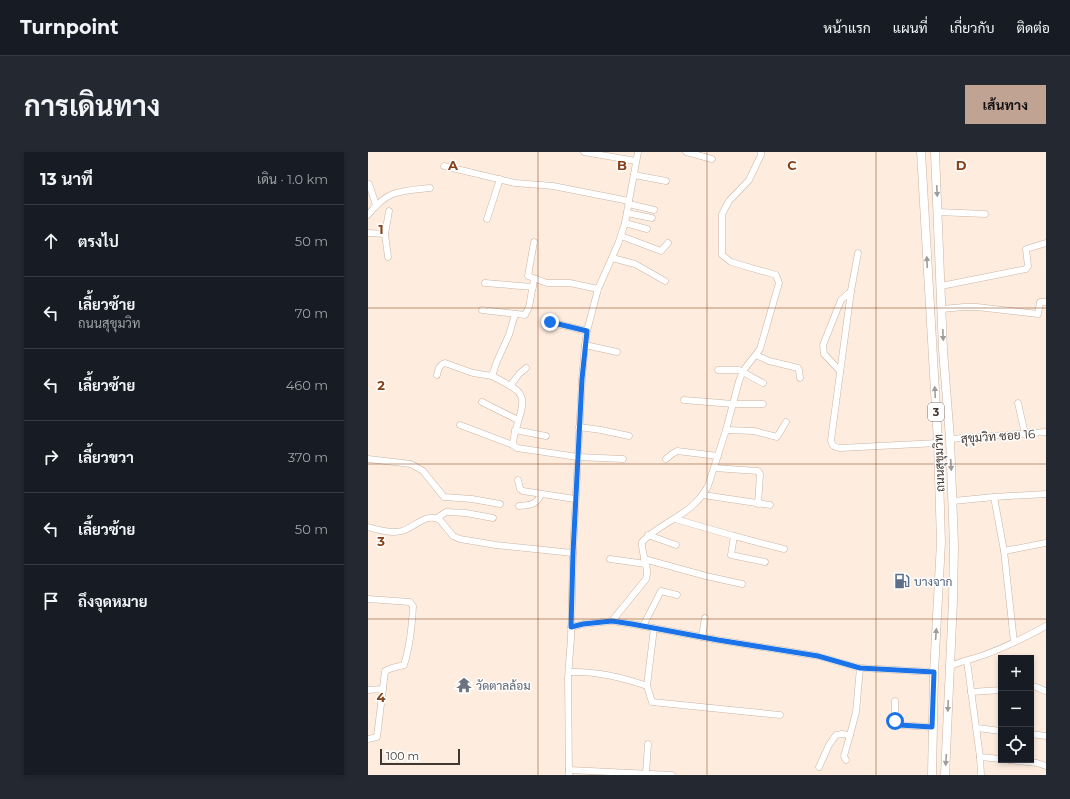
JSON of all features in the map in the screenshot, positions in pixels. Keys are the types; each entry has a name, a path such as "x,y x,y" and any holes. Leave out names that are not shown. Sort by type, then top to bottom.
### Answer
{"main road":[{"name":"ถนนสุขุมวิท","path":"921,152 938,443 941,552 934,672 932,775"},
{"name":"ถนนสุขุมวิท","path":"935,152 944,365 953,501 954,572 945,775"},
{"path":"934,672 949,667"}],"street":[{"path":"584,152 636,161"},
{"path":"638,152 625,223 612,258 598,288 585,345 575,499 569,672 569,772 646,773 672,775"},
{"path":"686,152 712,159"},
{"path":"612,621 646,579 647,574 641,548 642,542 648,535 692,507 703,495 708,486 726,430 739,381 743,372 760,349 779,283 776,275 732,262 722,255 722,214 729,201 749,180 761,152"},
{"path":"444,166 500,180 522,184 553,186 629,202 654,210"},
{"path":"634,175 666,181"},
{"path":"487,219 500,180"},
{"path":"369,184 376,205"},
{"path":"368,215 376,205 394,193 403,190 430,188"},
{"path":"388,257 385,234 389,211"},
{"path":"938,212 985,214"},
{"path":"627,213 652,218"},
{"path":"625,223 647,229"},
{"path":"368,233 385,234"},
{"path":"621,236 660,251 668,243"},
{"path":"534,242 528,276 547,283 570,283 598,288"},
{"path":"941,286 1026,269 1028,266 1026,249 1046,243"},
{"path":"858,252 840,371 831,440 832,444 834,447 840,448 938,443"},
{"path":"612,258 635,264 665,281"},
{"path":"482,310 525,315 530,307 534,279"},
{"path":"485,283 533,287"},
{"path":"840,371 824,354 823,345 841,300 851,291"},
{"path":"942,309 976,307 1038,314 1040,302 1046,302"},
{"path":"492,376 509,335 515,314"},
{"path":"550,322 587,331"},
{"path":"585,345 617,352"},
{"path":"756,355 768,361 798,368 800,378"},
{"path":"437,375 438,368 441,364 445,363 473,373 492,376 515,389 522,396 523,404 515,430 513,446"},
{"path":"510,386 519,374 526,368"},
{"path":"718,370 739,370 763,383"},
{"path":"684,400 733,404 763,404"},
{"path":"482,402 518,420"},
{"path":"1018,403 1025,434"},
{"path":"726,430 754,431 777,437 786,422"},
{"path":"460,425 517,448 578,457 623,459"},
{"path":"580,427 629,436"},
{"path":"515,430 546,436"},
{"name":"สุขุมวิท ซอย 16","path":"950,439 1046,432"},
{"path":"666,459 677,451 718,456"},
{"path":"368,459 411,464 423,471 444,497 472,499 500,504"},
{"path":"714,468 760,472 758,504"},
{"path":"518,480 520,489 523,491 575,499"},
{"path":"519,506 532,504 539,500 541,494"},
{"path":"953,501 1046,494"},
{"path":"703,495 770,506"},
{"path":"994,497 1004,551 1014,642"},
{"path":"438,518 446,512 466,513 493,518"},
{"path":"368,527 383,531 402,531 430,517 438,518 453,536 460,539 496,545 573,553"},
{"path":"675,519 734,536 784,548"},
{"path":"648,535 676,545"},
{"path":"734,536 731,555 765,562"},
{"path":"1004,551 1046,543"},
{"path":"610,559 645,562 742,584"},
{"path":"643,626 662,591 677,595"},
{"path":"368,599 410,602 413,606 411,629 404,665 386,671 377,738 368,739"},
{"path":"702,637 705,618"},
{"path":"571,627 583,624 612,621 818,656 860,668 934,672"},
{"path":"949,667 984,655 1046,626"},
{"path":"654,628 647,686 652,702 780,715"},
{"path":"967,661 977,728 981,775"},
{"path":"846,760 845,754 856,712 860,668"},
{"path":"569,672 597,673 647,686"},
{"path":"1034,686 1046,691"},
{"path":"368,690 383,689"},
{"path":"971,692 998,690"},
{"path":"895,701 896,723 899,725 932,727"},
{"path":"977,728 998,731"},
{"path":"819,767 836,734 850,736"},
{"path":"1034,734 1046,736"},
{"path":"646,773 648,744"},
{"path":"980,757 998,759"},
{"path":"1034,763 1046,766"}],"place":[{"name":"บางจาก","path":"902,581"},
{"name":"วัดตาลล้อม","path":"464,685"}],"route":[{"path":"550,322 587,331 582,379 575,499 571,627 583,624 612,621 818,656 860,668 934,672 932,727 899,725 895,721"}]}
